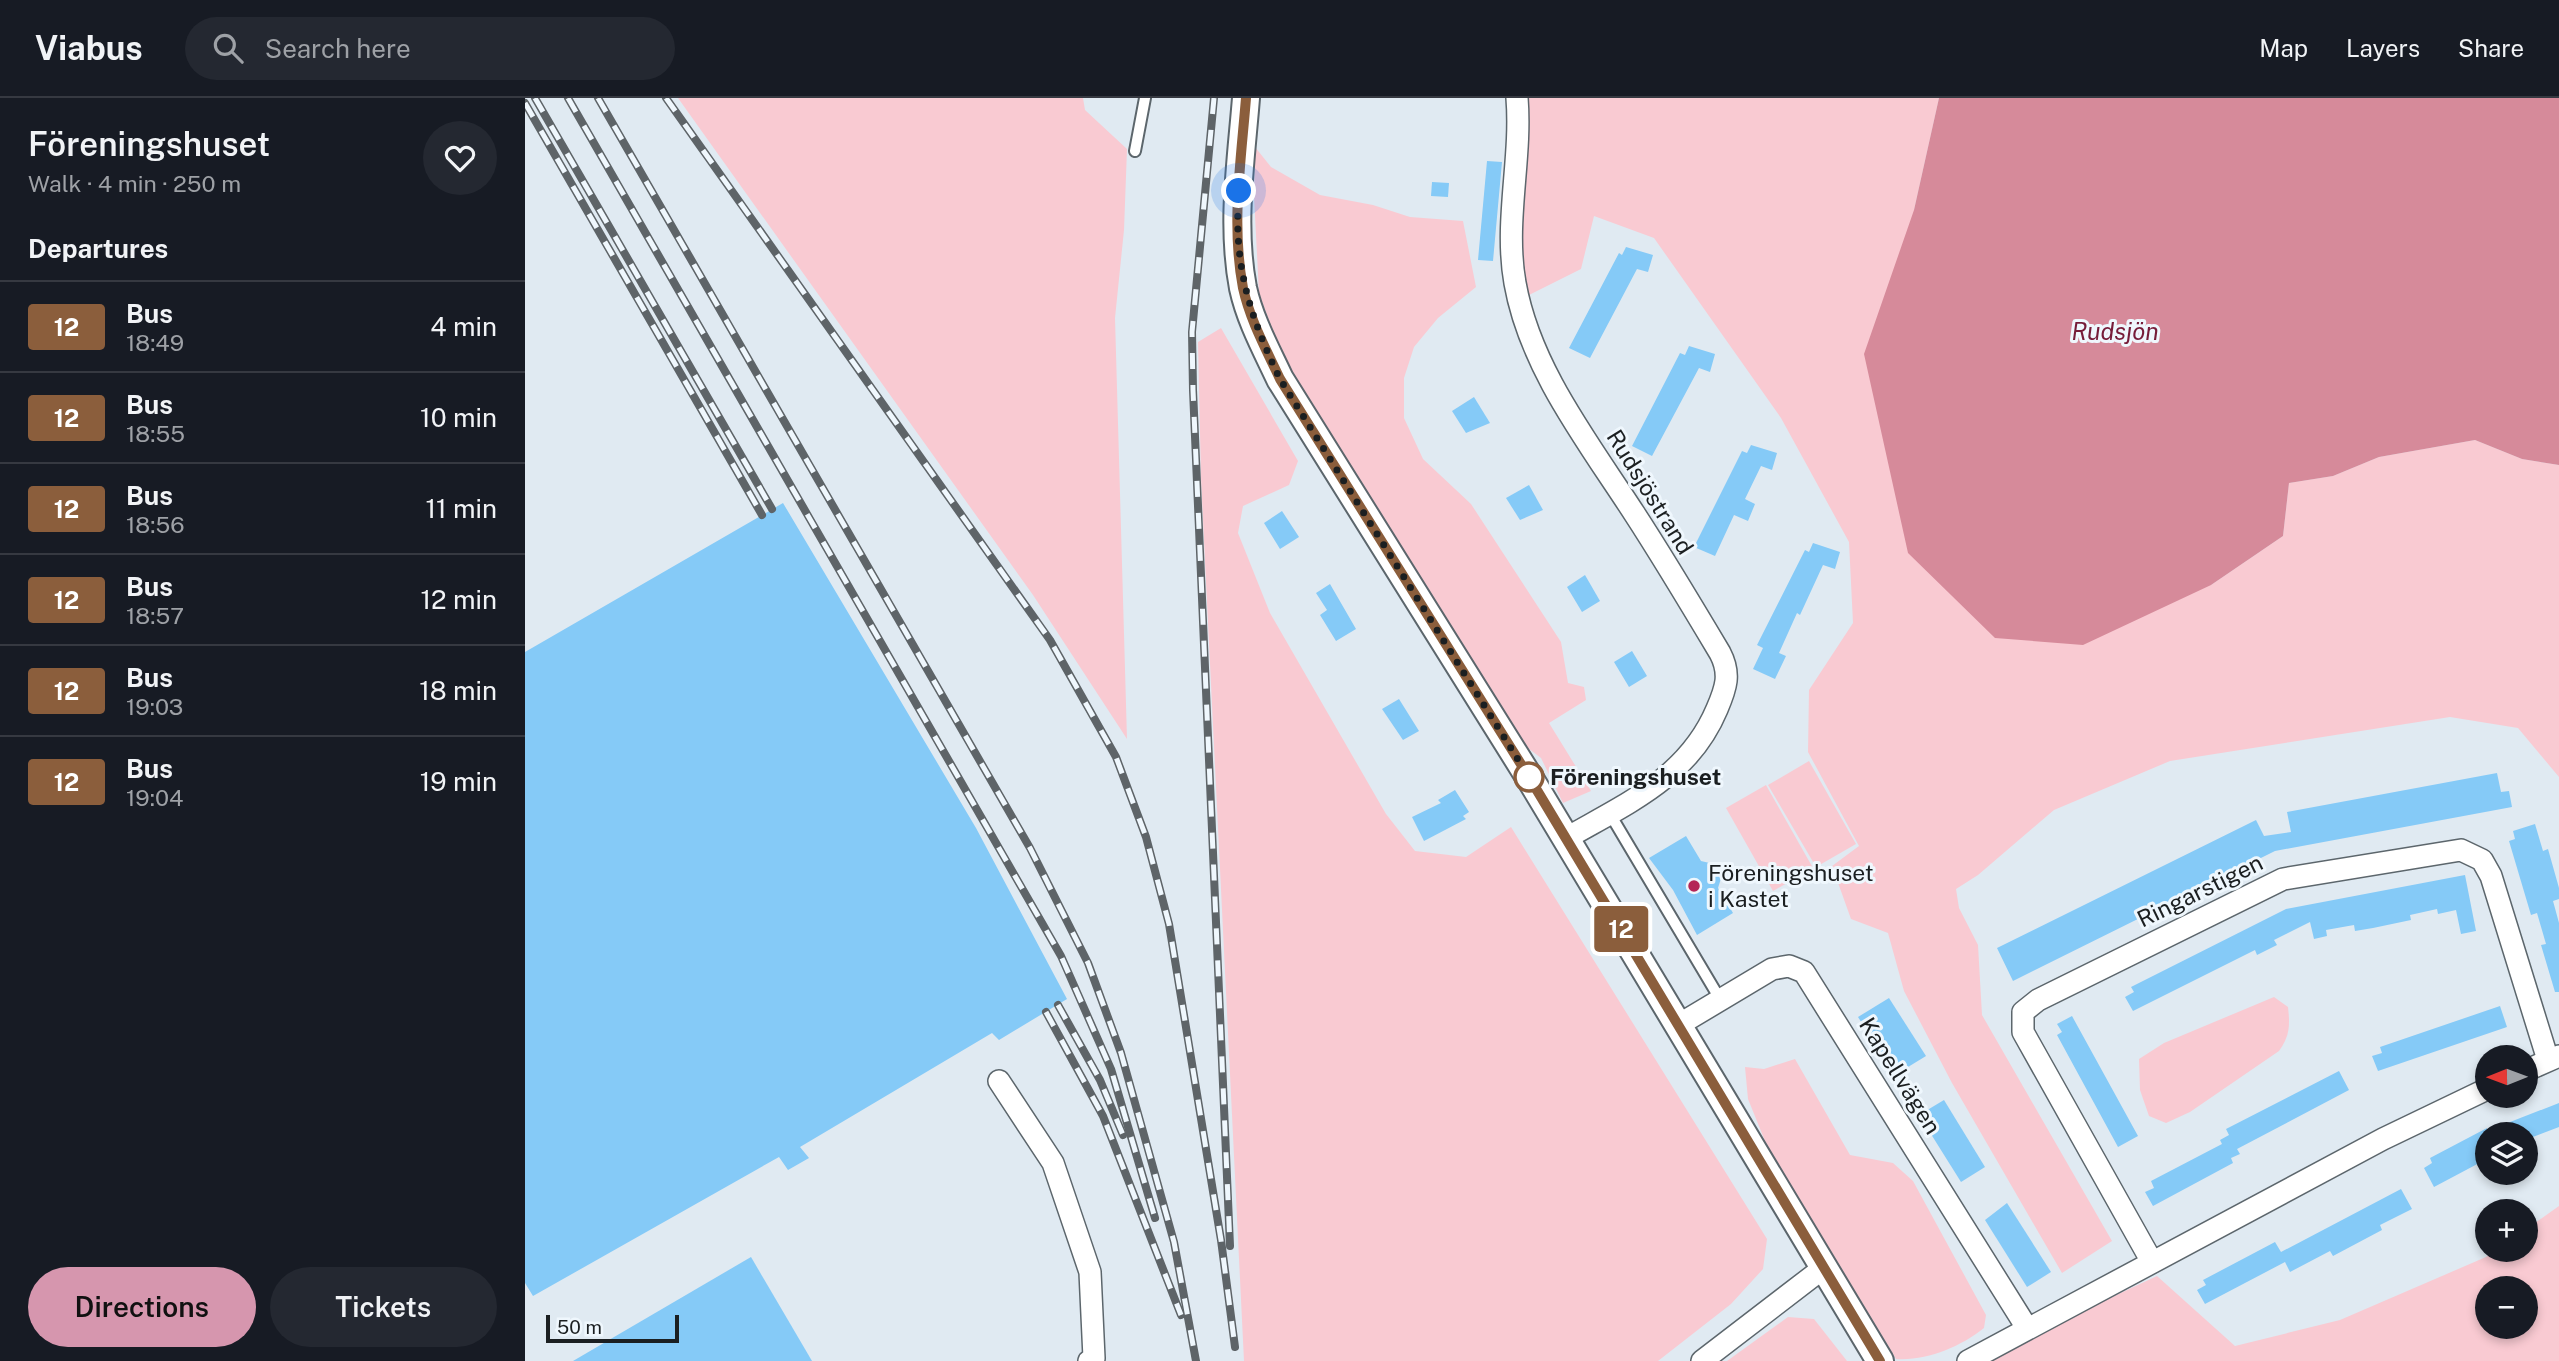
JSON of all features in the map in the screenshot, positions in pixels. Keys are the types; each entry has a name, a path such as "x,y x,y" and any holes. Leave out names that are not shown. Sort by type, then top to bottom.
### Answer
{"street":[{"path":"1246,98 1237,212 1238,244 1244,289 1257,332 1280,379 1680,1024 1822,1269 1880,1361"},
{"name":"Rudsjöstrand","path":"1517,98 1519,130 1512,239 1514,280 1531,341 1580,430 1720,653 1728,675 1727,685 1711,724 1691,755 1664,778 1565,839"},
{"name":"Ringarstigen","path":"2151,1262 2023,1032 2022,1016 2038,1000 2283,879 2461,850 2482,860 2491,876 2554,1058"},
{"name":"Kapellvägen","path":"1680,1024 1772,969 1789,966 1804,972 2027,1328"},
{"path":"2538,1065 2554,1058"},
{"path":"999,1081 1053,1163 1090,1272 1094,1358 1089,1361"},
{"path":"1968,1361 2383,1139 2475,1095"},
{"path":"1702,1361 1822,1269"}],"lane":[{"path":"1135,151 1145,98"},
{"path":"1609,814 1720,999"}],"shaded area":[{"path":"678,98 1083,98 1085,110 1127,149 1124,230 1115,318 1127,739 1033,595"},
{"path":"1526,98 1939,98 1914,210 2211,585 2283,536 2289,483 2333,476 2379,457 2475,440 2522,459 2559,465 2559,777 2518,728 2450,717 2170,761 2054,810 1978,875 1956,889 1959,908 1978,945 1982,1015 2112,1241 2062,1273 1952,1083 1904,991 1888,933 1851,919 1832,866 1859,846 1808,752 1809,690 1853,623 1849,542 1781,418 1654,238 1594,216 1581,269 1521,299 1516,248"},
{"path":"1255,147 1271,167 1320,195 1373,205 1410,217 1463,221 1476,287 1438,318 1414,347 1404,378 1404,418 1423,459 1471,504 1561,642 1568,683 1584,687 1586,700 1549,723 1591,791 1563,803 1541,758 1524,745 1509,724 1281,354 1259,293 1254,196"},
{"path":"1221,328 1298,461 1289,485 1243,506 1238,533 1270,613 1386,814 1415,851 1466,857 1511,827 1767,1239 1763,1269 1731,1304 1658,1361 1244,1361 1201,479 1198,342"},
{"path":"1809,761 1856,844 1816,867 1768,785"},
{"path":"1766,785 1813,868 1773,891 1726,808"},
{"path":"2274,997 2288,1007 2289,1013 2287,1035 2279,1051 2190,1112 2166,1123 2149,1116 2140,1090 2139,1059 2164,1043"},
{"path":"1795,1059 1850,1155 1893,1163 1913,1181 1986,1315 1984,1328 1975,1335 1954,1347 1931,1355 1896,1359 1767,1146 1748,1099 1745,1067 1764,1069"},
{"path":"2559,1206 2559,1361 1987,1361 2033,1334 2157,1276 2235,1346 2340,1320 2475,1262 2538,1262 2538,1221"},
{"path":"1788,1317 1814,1319 1847,1361 1727,1361"}],"water":[{"name":"Rudsjön","path":"1939,98 2559,98 2559,465 2522,459 2475,440 2379,457 2333,476 2289,483 2283,536 2211,585 2083,645 1995,638 1908,553 1864,354 1914,210"}],"building":[{"path":"1487,161 1502,162 1493,261 1478,260"},
{"path":"1432,182 1449,183 1448,197 1431,196"},
{"path":"1626,247 1653,255 1648,272 1637,269 1590,358 1569,348 1619,253 1622,255"},
{"path":"1689,346 1715,354 1710,372 1699,368 1652,456 1632,446 1680,353 1685,355"},
{"path":"1474,397 1490,423 1466,433 1452,411"},
{"path":"1751,445 1777,453 1772,470 1761,466 1745,499 1755,504 1748,521 1734,515 1715,556 1694,547 1742,451 1747,453"},
{"path":"1529,485 1543,510 1520,520 1506,498"},
{"path":"783,503 976,828 1067,999 999,1040 992,1033 800,1147 809,1158 788,1170 779,1157 533,1296 525,1283 525,652"},
{"path":"1282,511 1299,537 1280,549 1264,523"},
{"path":"1813,543 1840,552 1835,569 1823,565 1800,615 1797,613 1779,653 1786,656 1775,679 1753,669 1763,648 1757,645 1805,550 1809,552"},
{"path":"1585,575 1600,601 1582,612 1567,587"},
{"path":"1330,584 1356,629 1336,641 1320,615 1327,610 1316,593"},
{"path":"1632,651 1647,676 1629,687 1614,662"},
{"path":"1399,699 1419,731 1403,740 1382,709"},
{"path":"2497,773 2501,792 2509,791 2512,807 2275,851 2013,981 1997,948 2256,820 2264,836 2291,832 2287,812"},
{"path":"1455,790 1469,812 1463,816 1466,819 1424,841 1412,817 1441,803 1438,800"},
{"path":"2535,824 2543,851 2548,849 2559,888 2559,899 2553,901 2559,923 2559,992 2555,992 2541,945 2546,944 2537,913 2531,915 2509,841 2515,839 2513,831"},
{"name":"Föreningshuset i Kastet","path":"1686,836 1701,861 1718,865 1723,872 1718,888 1733,913 1697,935 1673,890 1649,858"},
{"path":"2465,875 2476,931 2461,934 2456,910 2438,914 2437,909 2410,915 2411,920 2355,931 2354,925 2326,930 2327,936 2314,939 2310,922 2274,940 2277,945 2257,955 2255,950 2133,1011 2125,997 2134,992 2131,987 2286,909"},
{"path":"1889,998 1926,1056 1895,1075 1858,1017"},
{"path":"2500,1006 2507,1027 2378,1071 2372,1056 2382,1053 2380,1047"},
{"path":"2072,1016 2138,1136 2118,1147 2057,1035 2062,1032 2057,1024"},
{"path":"2339,1071 2349,1090 2237,1149 2240,1154 2231,1158 2233,1163 2153,1206 2145,1192 2154,1188 2151,1181 2222,1144 2220,1140 2229,1135 2226,1129"},
{"path":"1944,1100 1985,1167 1961,1182 1919,1115"},
{"path":"2559,1103 2559,1127 2538,1135 2538,1122 2510,1122"},
{"path":"2475,1134 2475,1165 2434,1187 2424,1168 2432,1163 2430,1158"},
{"path":"2401,1189 2412,1209 2380,1225 2382,1230 2333,1256 2330,1251 2290,1272 2285,1262 2205,1304 2197,1290 2206,1285 2203,1280 2275,1242 2281,1252"},
{"path":"2007,1203 2051,1272 2027,1287 1985,1220"},
{"path":"751,1257 812,1361 573,1361"}],"railway":[{"path":"535,98 772,509"},
{"path":"568,98 1061,956 1111,1069 1155,1218"},
{"path":"598,98 1030,848 1088,963 1121,1053 1174,1242 1196,1361"},
{"path":"666,98 1050,640 1116,757 1146,837 1169,924 1221,1240 1235,1347"},
{"path":"1214,98 1192,332 1230,1246"},
{"path":"525,103 762,515"},
{"path":"1058,1005 1100,1080 1123,1135"},
{"path":"1046,1012 1103,1116 1181,1315"}],"bus line":[{"name":"12","path":"1246,98 1237,212 1238,244 1244,289 1257,332 1280,379 1680,1024 1822,1269 1880,1361"}],"place":[{"name":"Föreningshuset","path":"1529,777"},
{"name":"Föreningshuset i Kastet","path":"1694,886"}],"route":[{"path":"1239,191 1238,244 1244,289 1257,332 1280,379 1529,777"}]}
